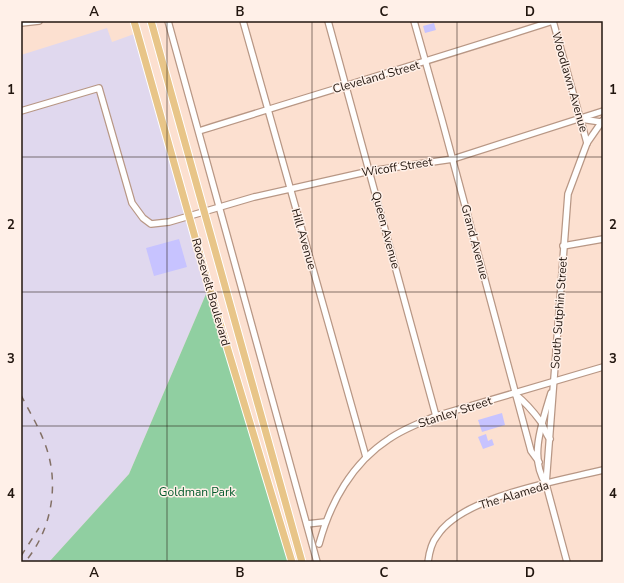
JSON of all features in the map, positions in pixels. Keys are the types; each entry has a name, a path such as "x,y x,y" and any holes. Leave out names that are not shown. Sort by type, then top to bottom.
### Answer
{"main road":[{"name":"Roosevelt Boulevard","path":"134,21 209,287 292,562"},
{"name":"Roosevelt Boulevard","path":"150,21 302,562"}],"street":[{"path":"21,24 39,21"},
{"path":"168,21 317,562"},
{"name":"Hill Avenue","path":"243,21 366,457"},
{"name":"Queen Avenue","path":"328,21 370,170 436,416"},
{"name":"Grand Avenue","path":"414,21 453,159 531,451 539,462"},
{"name":"Cleveland Street","path":"199,131 553,21"},
{"name":"Woodlawn Avenue","path":"553,21 587,143"},
{"name":"Wicoff Street","path":"21,111 99,88 136,211 142,218 151,224 159,224 204,212 220,206 370,170 453,159 603,111"},
{"path":"581,119 602,121"},
{"name":"South Sutphin Street","path":"546,484 568,194 587,143 602,121"},
{"name":"South Sutphin Street","path":"563,246 603,239"},
{"name":"Stanley Street","path":"319,544 325,522 344,486 366,457 388,439 409,427 436,416 603,367"},
{"name":"South Sutphin Street","path":"546,484 541,477 538,447 542,424 555,380"},
{"path":"515,393 527,404 542,424 546,435 550,439"},
{"name":"The Alameda","path":"428,562 436,536 452,520 472,508 494,498 603,470"},
{"path":"546,484 567,562"},
{"path":"307,524 325,522"}],"shaded area":[{"path":"107,28 112,42 137,33 209,287 129,474 49,562 21,562 21,55"}],"green space":[{"name":"Goldman Park","path":"209,287 292,562 49,562 129,474"}],"building":[{"path":"434,23 436,30 425,33 423,26"},
{"path":"179,239 187,267 154,276 146,248"},
{"path":"502,413 505,425 482,432 478,420"},
{"path":"486,434 488,441 492,439 494,445 483,449 478,437"}],"railway":[{"path":"21,395 45,444 50,459 52,474 51,506 47,521 42,536 25,562"},
{"path":"21,556 39,528"}]}
